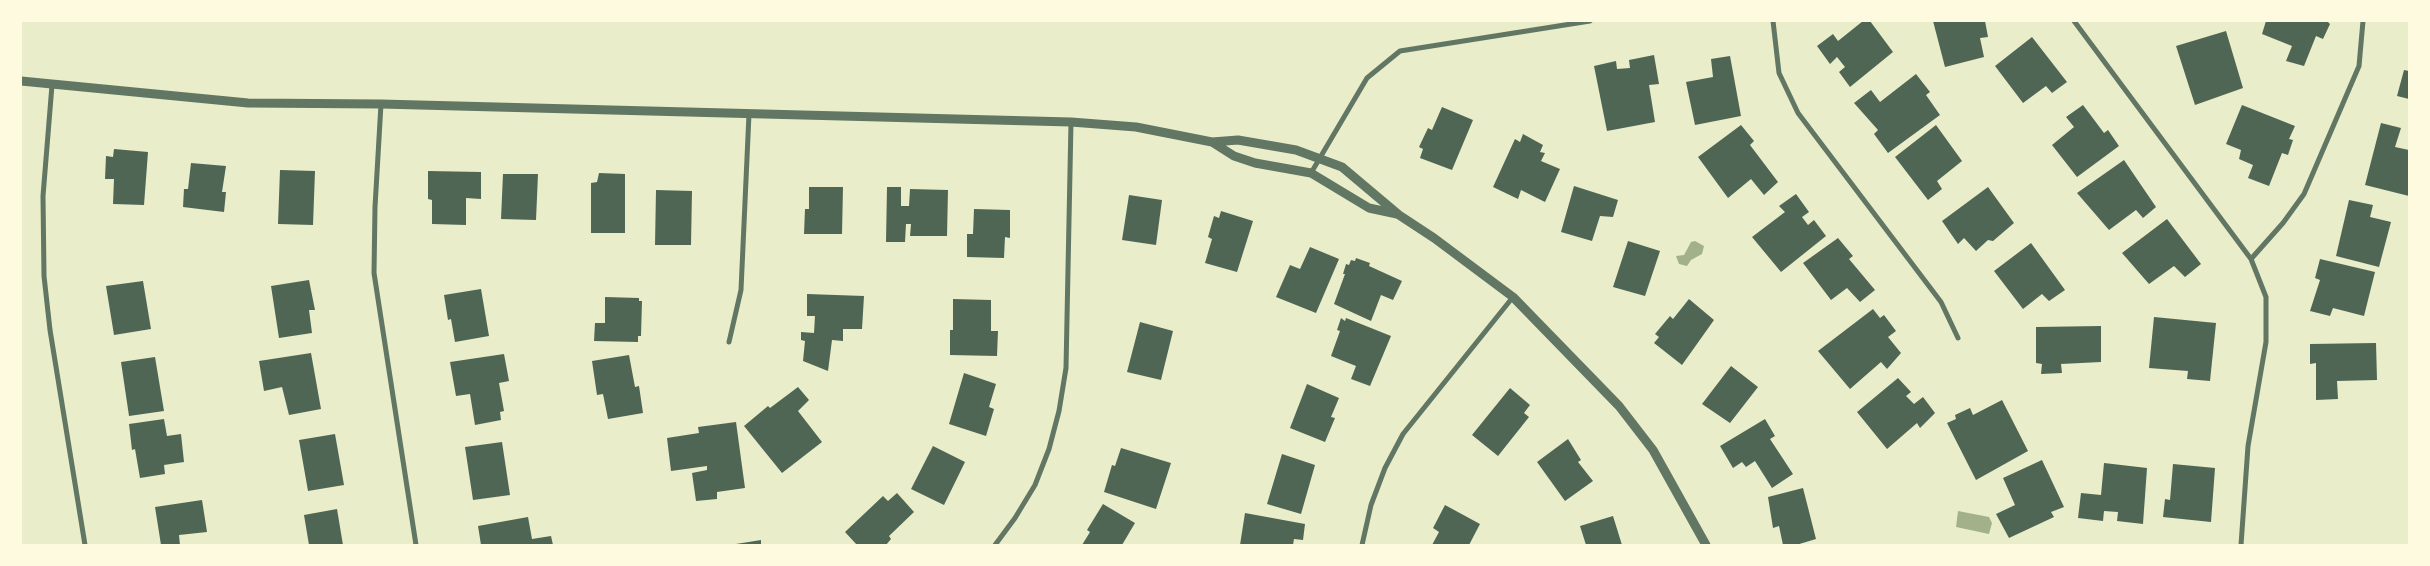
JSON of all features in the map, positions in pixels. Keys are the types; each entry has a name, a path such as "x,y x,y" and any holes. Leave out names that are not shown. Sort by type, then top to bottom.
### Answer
{"street":[{"path":"1311,173 1367,78 1400,51 1590,21"},
{"path":"1772,21 1779,73 1798,112 1941,302 1958,338"},
{"path":"2074,21 2251,259 2266,297 2266,342 2248,446 2241,545"},
{"path":"2251,259 2283,224 2304,194 2358,66 2363,21"},
{"path":"21,81 248,103 381,104 1071,122 1136,127 1212,142 1238,140 1296,150 1342,168 1399,215 1434,238 1512,298 1619,406 1653,450 1706,545"},
{"path":"52,85 43,196 44,276 50,330 85,545"},
{"path":"381,104 375,207 374,273 416,545"},
{"path":"729,342 741,290 749,114"},
{"path":"995,545 1015,518 1035,485 1049,449 1059,411 1066,368 1071,122"},
{"path":"1212,142 1234,156 1255,163 1290,167 1311,173 1369,208 1399,215"},
{"path":"1362,545 1371,505 1385,468 1403,434 1512,298"}],"shaded area":[{"path":"1695,241 1704,246 1702,254 1691,260 1687,266 1679,264 1676,256 1684,255 1691,242"},
{"path":"1958,511 1989,517 1992,523 1989,534 1956,527"}],"building":[{"path":"1863,21 1870,21 1893,52 1850,87 1839,72 1845,67 1837,57 1830,64 1817,46 1833,34 1838,41"},
{"path":"1933,21 1985,21 1988,37 1980,38 1984,57 1945,67"},
{"path":"2266,21 2327,21 2330,24 2323,39 2316,36 2304,66 2286,61 2292,46 2262,34"},
{"path":"2226,31 2243,88 2195,105 2176,46"},
{"path":"2032,37 2067,82 2052,93 2046,86 2023,103 1995,66"},
{"path":"1654,55 1659,84 1649,85 1655,122 1607,131 1594,66 1616,61 1617,69 1630,68 1629,60"},
{"path":"1730,56 1741,116 1695,125 1686,82 1713,77 1711,59"},
{"path":"2404,70 2409,71 2409,99 2397,96"},
{"path":"1916,74 1930,92 1926,95 1940,115 1888,153 1874,134 1878,130 1854,103 1871,90 1880,102"},
{"path":"2083,105 2104,133 2108,130 2119,146 2077,177 2052,145 2074,127 2066,117"},
{"path":"2242,105 2295,126 2289,139 2293,140 2288,155 2282,153 2269,186 2248,178 2253,165 2239,159 2241,150 2226,144"},
{"path":"1442,107 1473,120 1452,170 1420,158 1423,149 1419,147 1428,128 1432,130"},
{"path":"2381,123 2401,128 2395,147 2409,150 2409,196 2365,185"},
{"path":"1741,125 1754,141 1750,145 1778,182 1764,195 1751,179 1728,198 1698,157"},
{"path":"1936,125 1962,161 1937,181 1942,189 1928,200 1895,157"},
{"path":"1523,134 1543,145 1540,152 1545,153 1541,161 1560,169 1545,202 1521,190 1518,199 1493,187 1515,139 1520,142"},
{"path":"114,149 148,152 144,205 113,204 114,179 105,179 106,156 113,157"},
{"path":"2124,160 2156,207 2143,218 2136,210 2109,230 2077,193"},
{"path":"191,163 226,166 222,192 226,192 224,212 183,207 184,189 188,189"},
{"path":"280,170 315,171 313,225 278,224"},
{"path":"428,171 481,172 481,199 466,198 466,225 432,224 432,200 428,199"},
{"path":"599,173 625,174 625,233 591,233 591,183 597,182"},
{"path":"503,174 538,174 536,220 501,219"},
{"path":"1574,186 1618,200 1613,217 1600,216 1592,241 1561,232"},
{"path":"809,187 843,187 842,234 804,234 805,209 809,209"},
{"path":"887,187 901,187 901,206 909,206 910,189 948,190 947,236 910,236 911,224 906,224 905,242 886,242"},
{"path":"1988,187 2014,223 1993,241 1988,240 1976,251 1964,238 1958,244 1942,221"},
{"path":"656,190 692,191 691,245 655,245"},
{"path":"1796,194 1809,212 1802,217 1808,225 1814,220 1826,236 1781,272 1752,237 1785,212 1779,206"},
{"path":"1129,195 1162,200 1156,245 1122,240"},
{"path":"2349,200 2373,205 2370,217 2391,222 2379,267 2336,256"},
{"path":"974,209 1010,210 1010,238 1005,237 1004,258 967,257 967,234 973,234"},
{"path":"1221,211 1253,221 1237,272 1205,263 1212,239 1208,237 1214,216 1219,218"},
{"path":"2167,219 2201,264 2185,277 2174,266 2149,284 2122,253"},
{"path":"1838,238 1853,256 1849,259 1875,290 1860,302 1847,288 1831,300 1803,263"},
{"path":"1628,241 1660,251 1645,296 1613,287"},
{"path":"2031,243 2065,290 2049,301 2042,294 2023,309 1994,271"},
{"path":"1310,247 1339,259 1316,313 1276,297 1290,265 1300,269"},
{"path":"1356,258 1370,263 1369,266 1402,281 1393,300 1381,295 1371,321 1334,304 1345,274 1343,274 1346,264 1349,265 1351,260 1355,261"},
{"path":"2320,259 2375,272 2364,316 2333,308 2330,316 2310,311 2320,280 2315,278"},
{"path":"309,280 315,310 309,310 312,333 279,338 271,286"},
{"path":"143,281 151,329 114,335 106,286"},
{"path":"481,289 489,336 455,342 451,319 448,320 444,295"},
{"path":"807,294 864,296 862,329 843,329 843,341 832,340 828,371 803,361 805,341 801,340 801,332 814,333 815,316 807,316"},
{"path":"605,297 639,298 639,301 642,301 641,336 638,336 638,342 594,341 595,323 605,323"},
{"path":"953,299 991,300 991,331 998,331 997,356 950,355 950,330 953,330"},
{"path":"1689,299 1714,320 1682,365 1654,343 1659,337 1655,334 1670,316 1673,319"},
{"path":"1873,309 1880,318 1884,315 1896,331 1888,337 1901,353 1887,369 1881,362 1850,389 1818,351"},
{"path":"2154,317 2216,323 2210,381 2187,379 2188,371 2149,368"},
{"path":"1341,318 1345,321 1346,318 1391,336 1370,386 1351,379 1356,366 1331,356 1340,331 1337,330"},
{"path":"1140,322 1173,331 1161,380 1127,372"},
{"path":"2101,326 2101,362 2061,364 2062,373 2041,374 2042,364 2036,363 2036,327"},
{"path":"2376,343 2377,380 2337,381 2338,399 2316,400 2316,363 2310,364 2310,344"},
{"path":"311,353 321,409 289,415 282,387 264,391 259,361"},
{"path":"504,354 509,381 499,383 504,411 500,412 501,420 475,425 470,394 456,396 450,362"},
{"path":"629,355 635,387 639,386 643,413 608,419 603,394 597,395 592,361"},
{"path":"155,357 164,411 129,416 121,362"},
{"path":"1731,366 1758,387 1730,423 1702,404"},
{"path":"964,373 996,384 989,407 994,409 986,436 949,424"},
{"path":"1898,378 1911,392 1906,396 1914,404 1923,397 1935,413 1920,428 1917,423 1887,449 1857,412"},
{"path":"1307,384 1339,398 1331,417 1335,418 1325,442 1290,428"},
{"path":"798,387 809,400 798,411 822,442 782,473 744,426 768,406 770,408"},
{"path":"1510,388 1530,405 1524,413 1529,417 1498,456 1472,435"},
{"path":"2002,400 2028,451 1976,480 1947,423 1956,419 1955,415 1970,408 1973,415"},
{"path":"164,419 167,436 181,434 184,462 164,465 165,474 140,478 135,449 132,450 129,424"},
{"path":"1765,419 1775,436 1770,439 1793,474 1772,488 1755,461 1746,467 1742,462 1733,468 1720,446"},
{"path":"736,422 745,488 717,492 717,499 696,501 692,473 707,470 707,466 671,471 667,438 699,433 698,427"},
{"path":"335,434 344,485 308,491 299,440"},
{"path":"1568,439 1581,460 1578,462 1593,481 1565,501 1537,462"},
{"path":"502,442 510,495 473,500 465,447"},
{"path":"933,446 965,462 944,505 911,489"},
{"path":"1121,448 1171,463 1156,509 1104,492 1112,465 1115,466"},
{"path":"1282,454 1315,465 1301,514 1267,504"},
{"path":"2042,460 2064,507 2051,512 2054,517 2009,538 1996,514 2015,505 2003,478"},
{"path":"2104,463 2147,468 2143,524 2117,521 2118,512 2104,511 2103,521 2078,518 2081,493 2101,495"},
{"path":"2173,464 2215,468 2211,522 2163,517 2165,499 2170,500"},
{"path":"1803,488 1816,539 1796,545 1783,545 1779,526 1773,528 1768,497"},
{"path":"897,493 914,512 889,536 891,539 886,545 857,545 845,532 883,496 888,501"},
{"path":"202,500 207,532 179,535 180,545 161,545 155,507"},
{"path":"1103,504 1135,523 1122,545 1082,545 1090,532 1087,530"},
{"path":"1445,505 1480,524 1469,545 1432,545 1439,532 1433,528"},
{"path":"337,509 343,545 309,545 304,515"},
{"path":"1245,513 1305,524 1303,540 1294,539 1293,545 1240,545"},
{"path":"1613,516 1622,545 1586,545 1580,526"},
{"path":"528,517 532,539 551,536 553,545 481,545 478,526"},
{"path":"761,540 761,545 736,545 736,544"}]}
